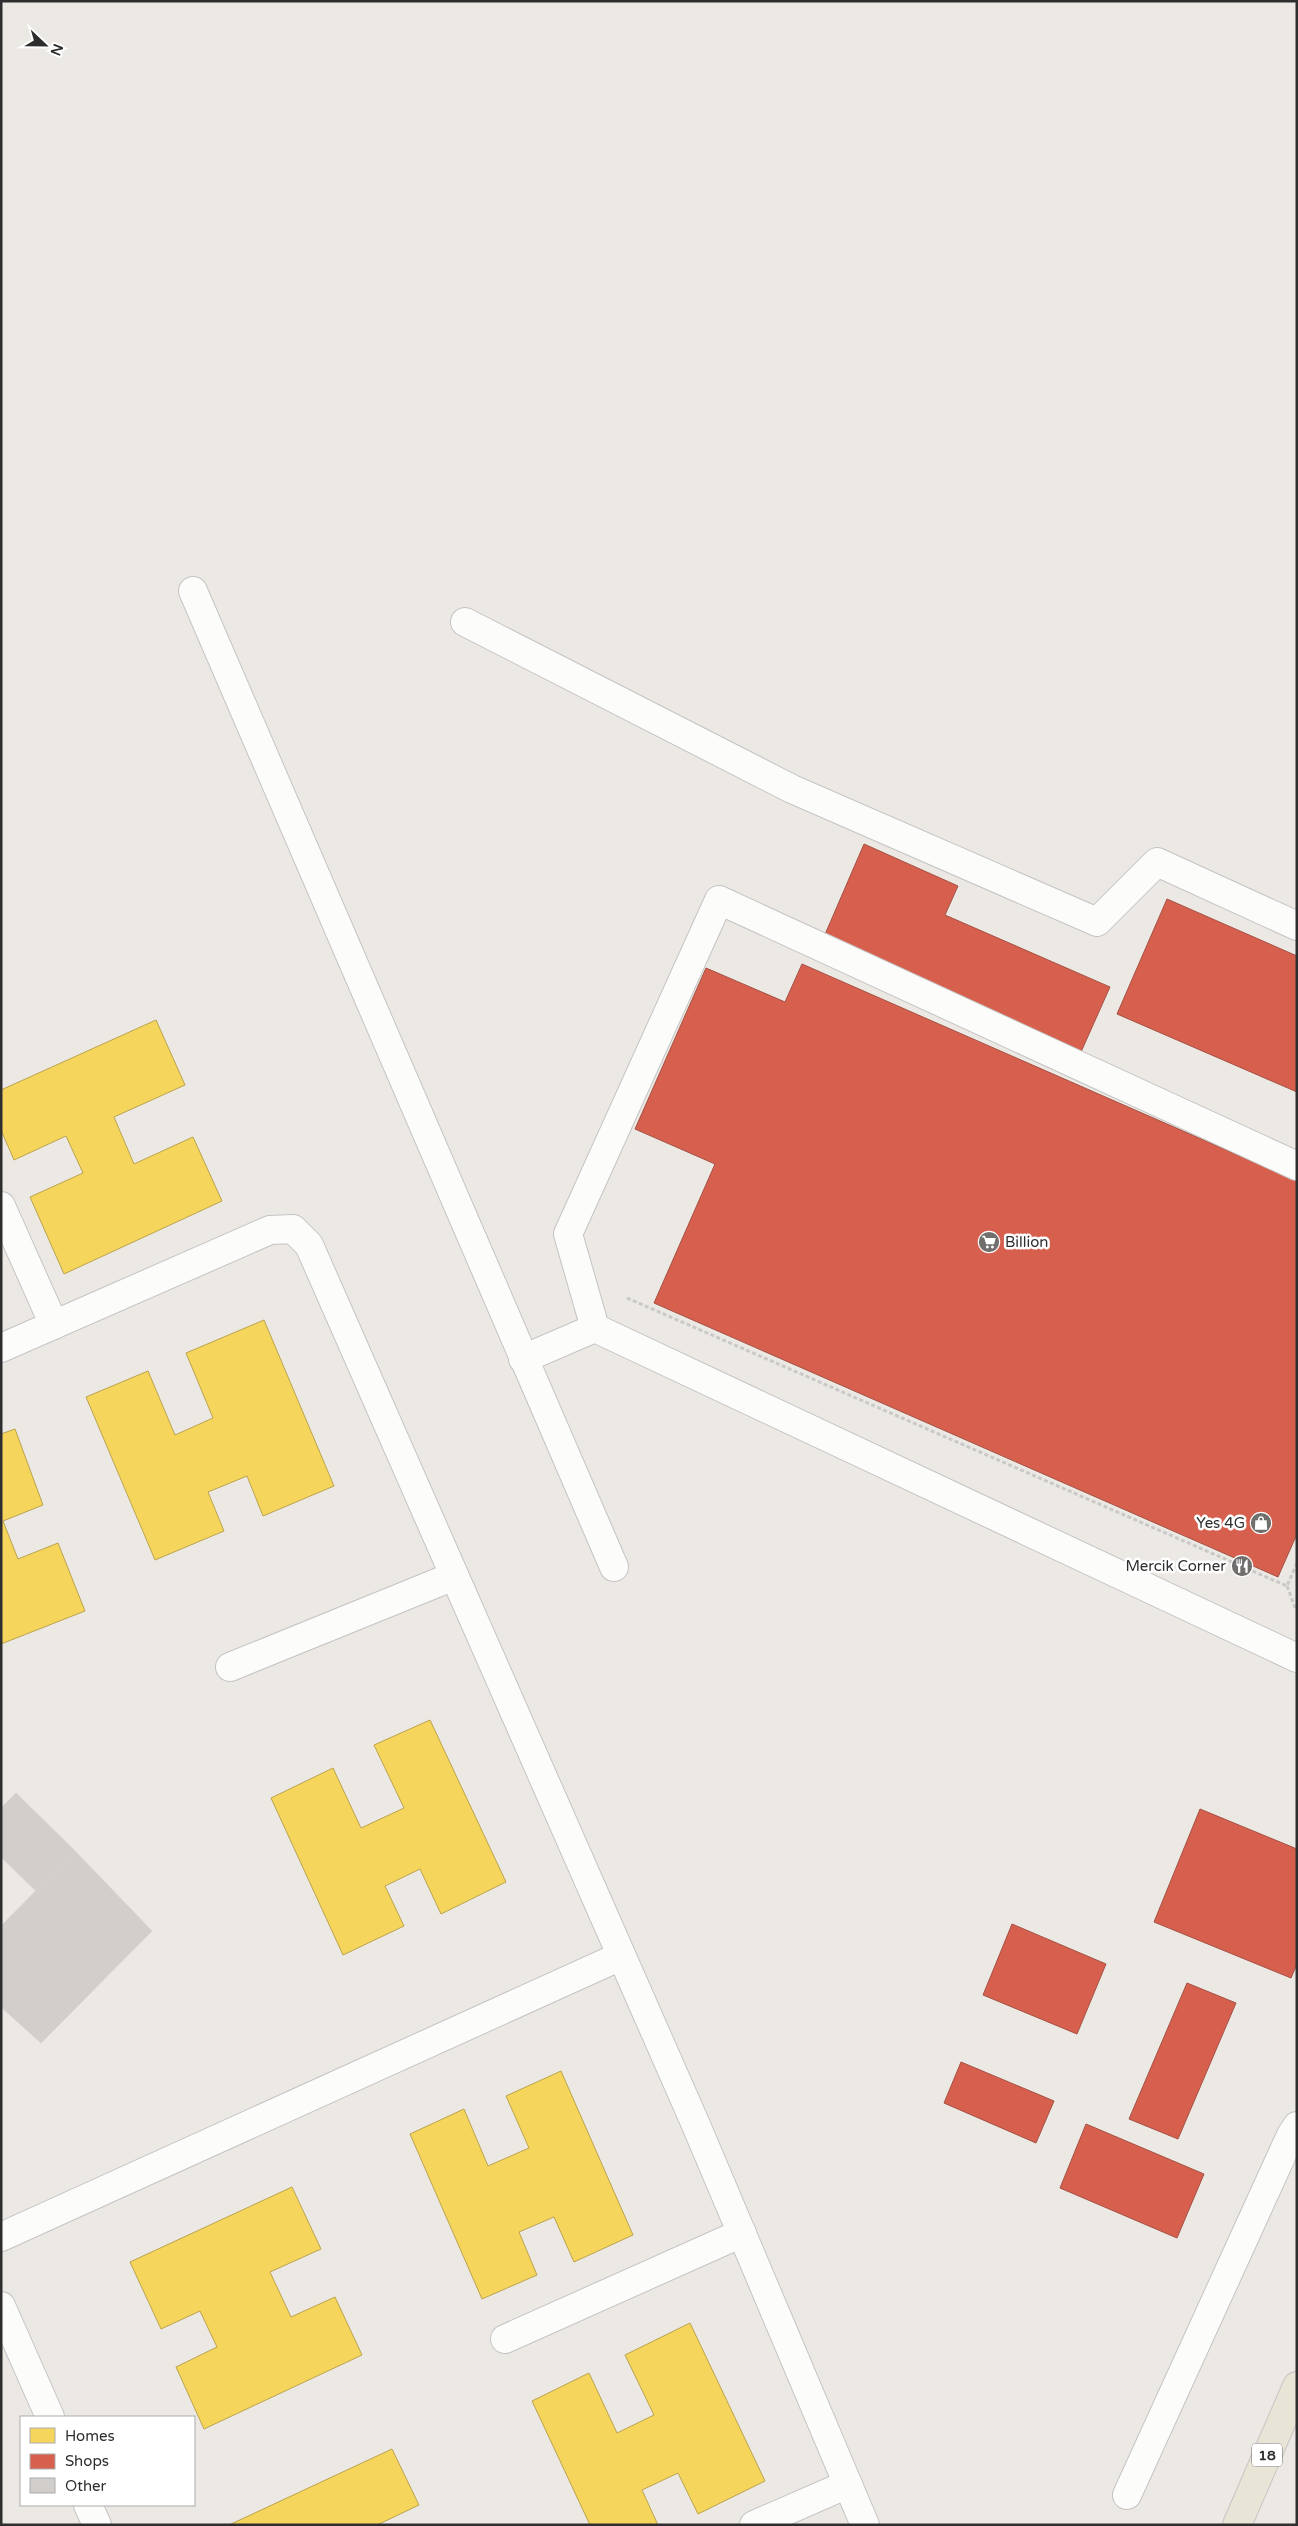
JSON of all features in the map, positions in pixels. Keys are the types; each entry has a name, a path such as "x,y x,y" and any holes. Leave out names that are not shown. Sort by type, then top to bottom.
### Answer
{"main road":[{"name":"18","path":"1237,2525 1297,2386"}],"lane":[{"path":"194,591 614,1567"},
{"path":"465,622 792,789 1097,922 1157,862 1297,926"},
{"path":"595,1328 568,1234 719,900 1297,1166"},
{"path":"1,1206 54,1325"},
{"path":"1,1348 270,1230 293,1229 309,1245 622,1956 742,2233 865,2525"},
{"path":"523,1359 595,1328 1297,1658"},
{"path":"230,1666 454,1576"},
{"path":"1,2237 622,1956"},
{"path":"1127,2495 1291,2135 1297,2126"},
{"path":"505,2339 742,2233"},
{"path":"1,2306 50,2416"},
{"path":"754,2525 848,2484"},
{"path":"88,2506 97,2525"}],"path":[{"path":"627,1298 1287,1586"},
{"path":"1296,1610 1287,1586 1297,1564"}],"building: Homes":[{"path":"156,1020 185,1085 114,1117 134,1164 193,1137 222,1201 64,1274 30,1197 83,1173 66,1136 14,1160 1,1130 1,1090"},
{"path":"264,1320 334,1486 263,1516 247,1476 208,1492 224,1531 155,1560 86,1397 148,1371 175,1435 213,1418 186,1353"},
{"path":"15,1429 43,1505 3,1521 18,1559 58,1543 85,1611 1,1644 1,1434"},
{"path":"430,1720 506,1882 441,1914 420,1869 385,1886 404,1926 343,1955 271,1798 333,1768 361,1828 404,1808 374,1745"},
{"path":"561,2071 633,2235 574,2262 554,2217 519,2232 537,2275 482,2299 410,2134 464,2109 488,2166 529,2148 506,2096"},
{"path":"292,2187 321,2249 270,2272 291,2317 335,2297 362,2355 204,2429 176,2367 217,2347 200,2311 161,2329 130,2262"},
{"path":"690,2323 765,2481 698,2514 678,2473 642,2490 658,2525 590,2525 532,2401 589,2373 617,2433 654,2415 625,2355"},
{"path":"392,2449 419,2505 377,2525 229,2525"}],"building: Shops":[{"path":"864,844 958,886 945,915 1110,987 1081,1052 823,939"},
{"path":"1167,899 1297,956 1297,1092 1117,1014"},
{"name":"Billion","path":"802,964 1297,1181 1297,1534 1278,1577 654,1303 715,1164 635,1129 706,968 785,1002"},
{"path":"1200,1809 1297,1849 1297,1964 1291,1978 1154,1922"},
{"path":"1012,1924 1106,1964 1077,2034 983,1995"},
{"path":"1187,1983 1236,2003 1178,2139 1129,2119"},
{"path":"961,2062 1054,2101 1036,2143 944,2103"},
{"path":"1086,2124 1204,2174 1177,2238 1060,2188"}],"building: Other":[{"path":"16,1793 75,1851 36,1891 1,1857 1,1808"},
{"path":"75,1851 152,1931 41,2043 1,2007 1,1926"}],"place":[{"name":"Billion","path":"989,1242"},
{"name":"Yes 4G","path":"1261,1523"},
{"name":"Mercik Corner","path":"1242,1566"}]}
